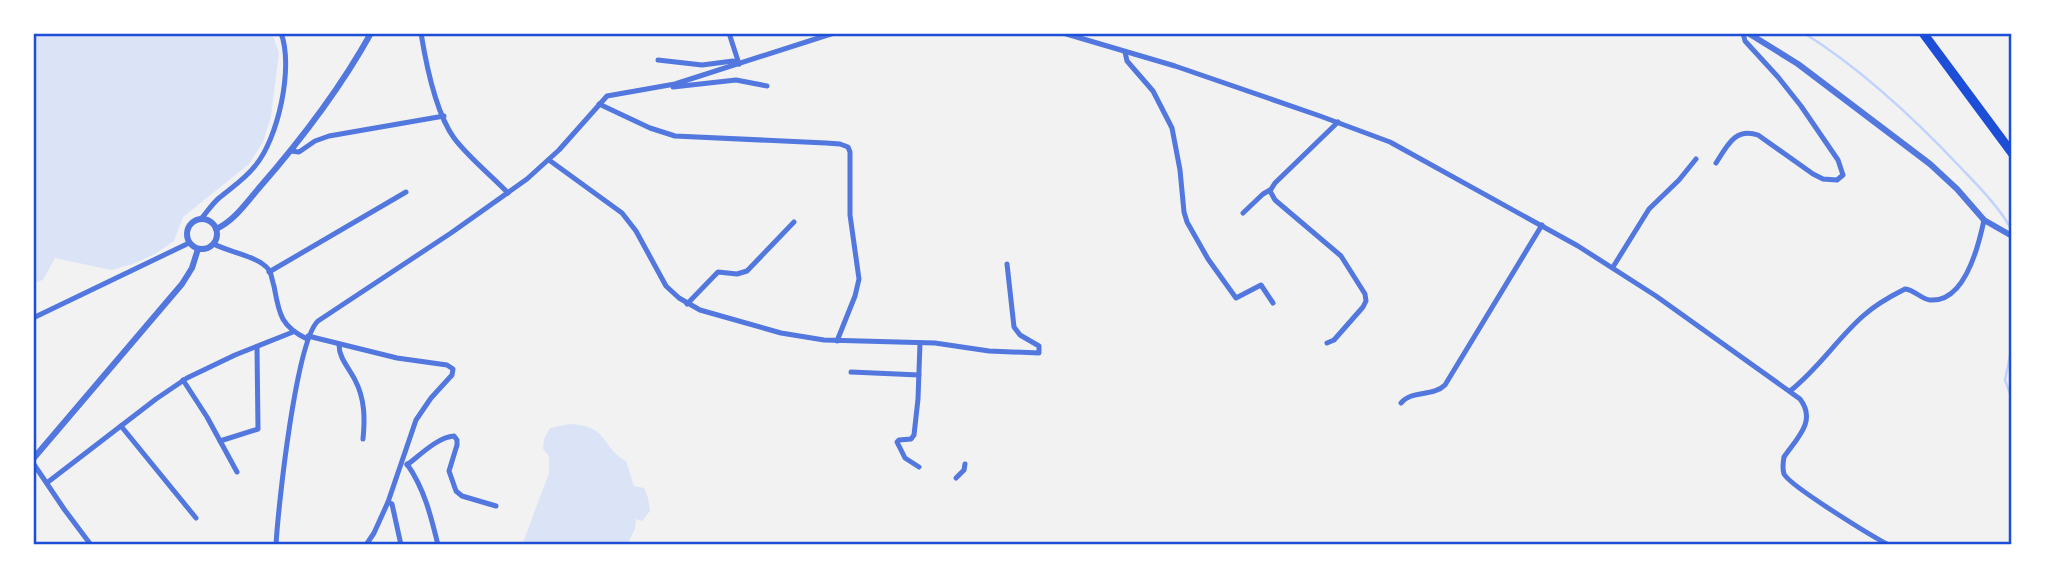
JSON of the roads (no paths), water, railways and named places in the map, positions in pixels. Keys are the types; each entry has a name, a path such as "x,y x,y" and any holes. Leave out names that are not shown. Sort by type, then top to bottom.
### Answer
{"highway":[{"path":"1923,33 2012,153"}],"street":[{"path":"201,219 216,201 252,171 271,141 286,66 286,48 281,33"},
{"path":"216,229 233,218 291,151 341,83 371,33"},
{"path":"421,33 429,74 444,116 457,141 508,193"},
{"path":"729,33 740,64"},
{"path":"276,545 284,469 308,338 318,321 508,193 549,160 607,96 669,86 834,33"},
{"path":"1063,33 1186,70 1390,142 1613,267 1790,391 1804,405 1807,419 1784,457 1784,474 1806,492 1889,545"},
{"path":"1716,163 1734,138 1744,132 1751,132 1819,177 1838,180 1843,175 1841,165 1827,142 1791,92 1745,41 1746,33 1798,64 1930,164 1984,220 2012,236"},
{"path":"1125,52 1127,61 1153,91 1172,128 1185,218 1208,259 1236,298 1261,285 1273,303"},
{"path":"658,60 702,65 733,61 740,64"},
{"path":"669,86 736,80 766,86"},
{"path":"599,104 650,128 675,136 835,143 848,147 850,215 859,279 837,341"},
{"path":"291,151 299,152 318,139 329,136 444,116"},
{"path":"1243,213 1338,122"},
{"path":"1613,267 1649,209 1696,159"},
{"path":"549,160 627,218 666,286 687,304 764,329 837,341 942,344 993,351 1033,354 1040,352 1037,344 1020,335 1014,327 1007,264"},
{"path":"1270,190 1275,200 1341,256 1365,294 1363,307 1334,340 1327,343"},
{"path":"269,272 406,192"},
{"path":"201,219 209,220 216,229 214,244 205,249 198,249 189,243 186,235 193,221 201,219"},
{"path":"1790,391 1809,375 1863,315 1875,307 1905,289 1930,300 1951,292 1970,267 1984,220"},
{"path":"687,304 718,272 737,274 747,271 794,222"},
{"path":"1401,403 1408,396 1438,391 1445,385 1542,225"},
{"path":"33,318 189,243"},
{"path":"214,244 258,262 269,272 280,313 293,332 339,345 453,368 452,375 430,398 416,419 388,502 366,545"},
{"path":"91,545 33,461 182,284 192,268 198,249"},
{"path":"48,482 183,380 216,363 293,332"},
{"path":"919,467 905,457 897,442 911,439 915,435 920,343"},
{"path":"339,345 340,353 355,379 364,406 363,439"},
{"path":"220,441 258,429 257,347"},
{"path":"851,372 919,375"},
{"path":"183,380 237,472"},
{"path":"121,426 196,518"},
{"path":"407,465 442,440 454,436 457,445 449,471 456,491 462,496 496,506"},
{"path":"402,458 417,478 425,496 438,545"},
{"path":"957,478 964,470 965,464"},
{"path":"388,502 392,504 401,545"}],"waterway":[{"path":"1804,33 1868,79 1907,114 1981,190 2010,227"},
{"path":"2012,346 2005,380 2012,399"}]}
